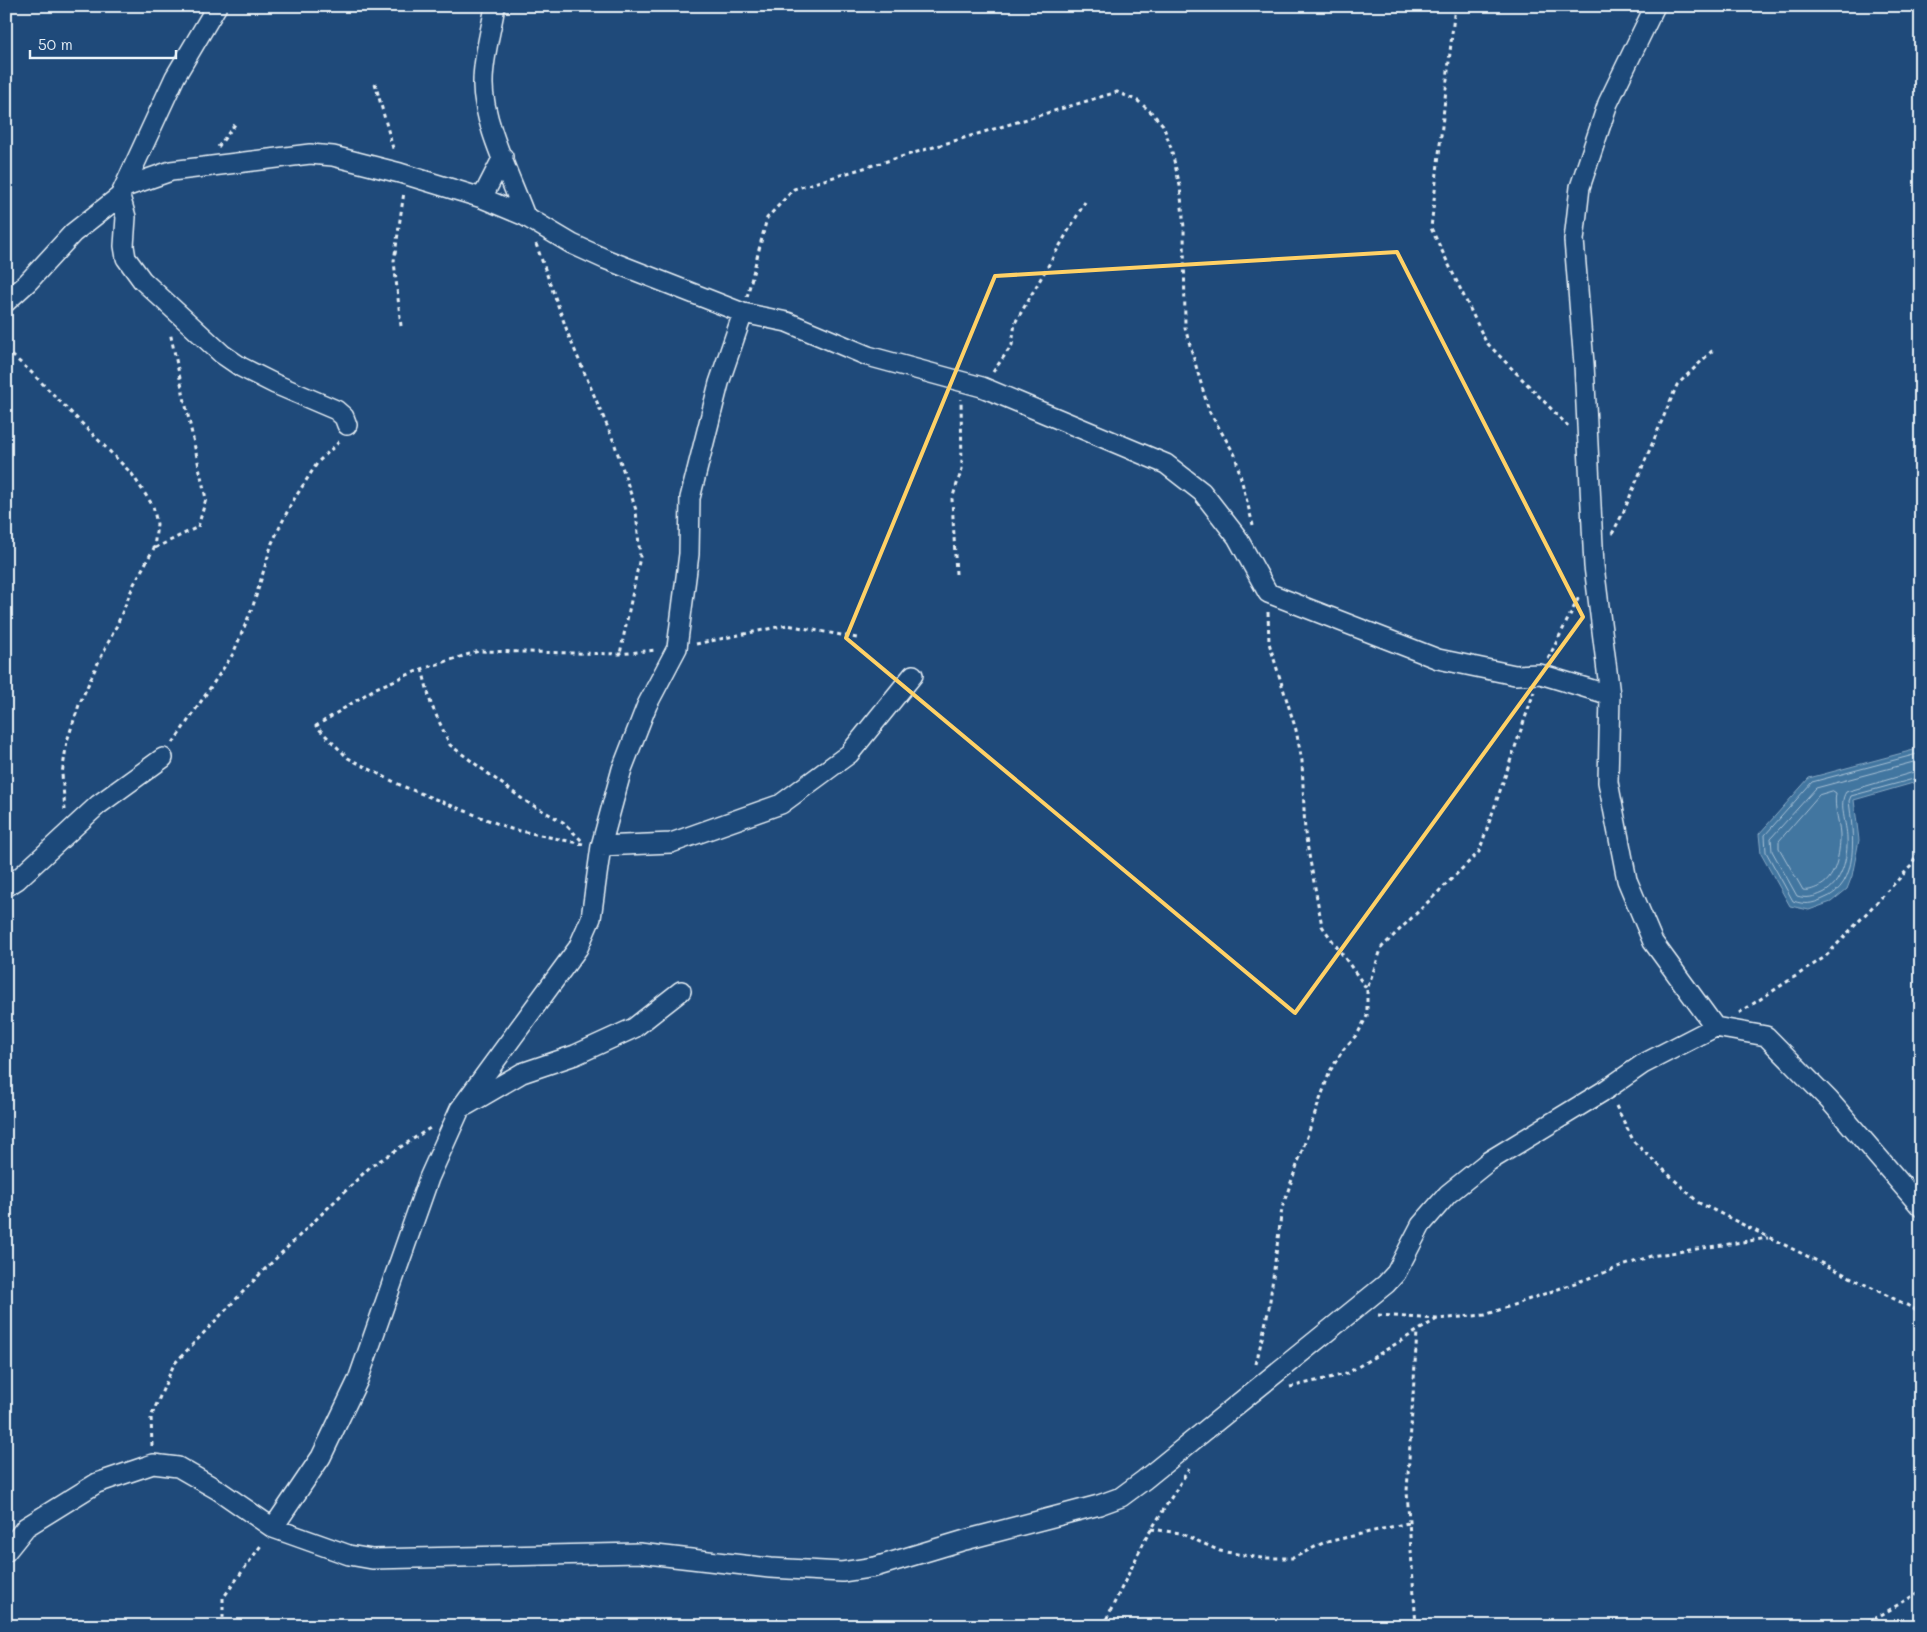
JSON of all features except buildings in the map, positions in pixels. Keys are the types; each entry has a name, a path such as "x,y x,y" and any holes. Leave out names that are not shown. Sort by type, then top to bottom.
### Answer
{"street":[{"path":"216,6 175,77 123,191 126,217 124,246 126,258 142,280 222,354 241,367 275,384 336,410 344,417 347,425"},
{"path":"495,6 482,80 483,96 503,157 526,216"},
{"path":"1655,6 1608,103 1580,187 1574,240 1594,566 1610,695 1608,782 1627,880 1653,942 1715,1027"},
{"path":"6,302 28,282 73,233 123,191 171,171 310,154 333,156 400,173 482,198 526,216 572,244 606,259 743,313 787,322 868,356 982,387 1166,464 1202,492 1237,537 1268,592 1438,659 1515,675 1540,674 1610,695"},
{"path":"482,198 503,157"},
{"path":"273,1528 321,1457 358,1380 429,1178 460,1109 578,948 591,918 601,846 622,769 640,724 677,648 689,554 690,498 719,383 743,313"},
{"path":"601,846 671,843 781,804 849,754 913,675"},
{"path":"6,886 17,880 98,805 163,758"},
{"path":"460,1109 522,1073 574,1054 634,1028 681,991"},
{"path":"6,1552 26,1527 97,1483 153,1464 178,1467 218,1490 273,1528 361,1558 639,1553 770,1568 842,1572 875,1567 965,1540 1099,1505 1120,1496 1249,1397 1351,1313 1396,1273 1421,1225 1448,1194 1489,1161 1607,1089 1643,1064 1715,1027 1766,1036 1829,1100 1921,1207"}],"path":[{"path":"1455,6 1431,228 1486,342 1588,446"},
{"path":"375,83 404,190 394,261 401,326"},
{"path":"743,313 767,218 794,189 1117,92"},
{"path":"526,216 570,339 614,442 636,510 640,557 620,654"},
{"path":"154,548 198,528 206,499 163,301"},
{"path":"1611,536 1623,513 1677,385 1715,348"},
{"path":"6,350 31,372 68,412 132,474 153,506 157,524 154,548 134,584 117,625 96,667 79,705 67,741 62,774 67,833"},
{"path":"163,758 233,654 253,606 272,543 291,504 318,462 346,432 347,425"},
{"path":"1249,1397 1269,1308 1282,1208 1330,1071 1343,1050 1358,1033 1367,1016 1367,988 1382,947 1479,852 1540,674 1581,593"},
{"path":"422,669 431,704 450,744 525,800 562,822 586,845 511,829 402,786 348,758 316,726 376,688 422,669 479,651 620,654 677,648 787,625 858,638"},
{"path":"1715,1027 1825,957 1912,865 1921,844"},
{"path":"1607,1089 1634,1142 1699,1203 1921,1312"},
{"path":"153,1464 151,1417 174,1364 262,1272 370,1166 460,1109"},
{"path":"1351,1313 1438,1319 1485,1315 1651,1256 1768,1238"},
{"path":"1284,1388 1346,1374 1438,1319"},
{"path":"1416,1626 1407,1491 1417,1332"},
{"path":"1103,1626 1151,1530 1192,1466"},
{"path":"1151,1530 1180,1533 1220,1551 1261,1558 1293,1558 1323,1543 1408,1523"},
{"path":"223,1626 223,1598 273,1528"},
{"path":"1843,1626 1871,1621 1921,1591"}],"highlighted area":[{"path":"1397,252 1583,617 1295,1013 846,638 995,276"}],"water":[{"path":"1921,748 1920,781 1854,800 1859,840 1852,876 1847,889 1831,902 1809,910 1790,906 1761,854 1759,834 1809,778"}]}
